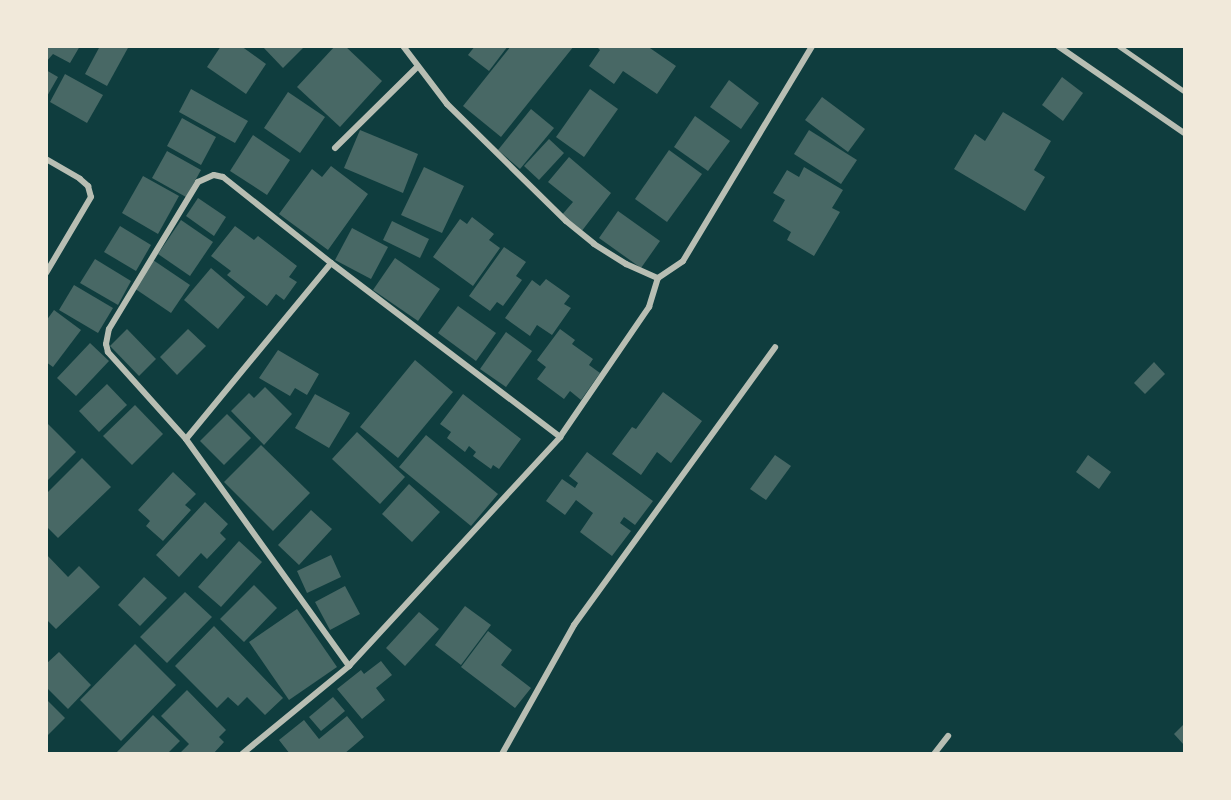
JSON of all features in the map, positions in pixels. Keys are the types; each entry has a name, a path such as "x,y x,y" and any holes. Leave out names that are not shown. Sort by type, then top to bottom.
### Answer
{"street":[{"path":"403,46 417,68 447,104 566,221 594,244 626,264 658,278"},
{"path":"242,753 349,666 560,437 649,307 658,278 683,261 812,46"},
{"path":"1059,47 1185,133"},
{"path":"335,148 417,68"},
{"path":"46,159 80,179 88,186 91,197 46,273"},
{"path":"349,666 186,439 108,352 106,337 198,182 214,175 223,177 331,263 560,437"},
{"path":"186,439 331,263"},
{"path":"502,753 574,625 775,347"},
{"path":"934,753 948,736"}],"lane":[{"path":"1119,46 1185,91"}],"building":[{"path":"46,46 80,46 70,63 53,54 46,62"},
{"path":"100,46 129,46 107,86 85,74"},
{"path":"221,46 241,46 266,64 246,94 207,67"},
{"path":"262,46 305,46 283,68"},
{"path":"335,46 345,46 382,81 340,127 297,87"},
{"path":"475,46 508,46 489,71 468,55"},
{"path":"511,46 574,46 501,137 463,106"},
{"path":"596,46 647,46 676,66 657,94 623,71 614,84 589,66 600,50"},
{"path":"46,70 58,77 46,98"},
{"path":"65,74 103,95 87,123 50,102"},
{"path":"1062,77 1083,93 1063,121 1042,105"},
{"path":"729,80 759,103 741,129 710,107"},
{"path":"191,89 248,121 235,143 179,112"},
{"path":"590,89 618,109 584,157 556,137"},
{"path":"288,92 325,117 300,153 264,128"},
{"path":"822,97 865,129 848,152 805,120"},
{"path":"531,109 554,128 520,169 498,150"},
{"path":"1003,112 1051,141 1034,170 1045,177 1025,211 954,169 975,134 985,141"},
{"path":"695,116 730,141 708,171 674,147"},
{"path":"182,118 216,137 201,165 167,146"},
{"path":"360,130 418,154 403,193 344,168"},
{"path":"809,130 857,160 841,184 794,154"},
{"path":"253,135 290,160 267,195 230,171"},
{"path":"549,139 564,153 539,180 524,166"},
{"path":"669,150 702,174 667,222 635,199"},
{"path":"167,151 201,170 186,197 152,178"},
{"path":"569,157 611,193 581,232 561,216 573,202 548,182"},
{"path":"331,166 368,194 328,250 279,214 312,169 322,177"},
{"path":"424,167 464,186 442,233 401,215"},
{"path":"804,167 843,190 832,208 840,212 814,256 787,240 791,232 773,221 785,200 773,193 787,170 799,177"},
{"path":"143,176 179,196 158,234 122,213"},
{"path":"198,198 226,217 214,236 186,216"},
{"path":"618,211 660,241 641,268 599,238"},
{"path":"472,217 494,234 489,240 500,248 473,286 433,257 460,219 467,224"},
{"path":"181,220 213,242 190,276 158,254"},
{"path":"392,221 429,239 420,258 383,240"},
{"path":"120,226 151,245 136,271 104,252"},
{"path":"235,226 254,240 258,236 297,266 289,277 297,282 284,300 276,294 267,306 227,275 231,271 211,256"},
{"path":"352,228 388,247 371,279 335,260"},
{"path":"504,247 526,262 516,276 522,280 503,306 497,302 490,311 469,296"},
{"path":"395,258 440,289 418,321 373,290"},
{"path":"95,259 131,281 118,305 80,283"},
{"path":"153,260 190,285 171,313 134,288"},
{"path":"211,268 245,297 218,329 184,300"},
{"path":"546,279 570,296 564,304 571,308 552,335 537,325 530,336 505,318 532,280 540,286"},
{"path":"74,285 113,308 98,333 59,310"},
{"path":"458,306 496,333 476,361 438,333"},
{"path":"54,310 81,330 53,367 46,362 46,321"},
{"path":"127,329 156,359 139,376 110,346"},
{"path":"188,329 206,346 177,375 160,357"},
{"path":"560,329 575,340 572,344 593,359 589,365 600,373 581,400 570,391 564,399 537,379 546,367 537,360"},
{"path":"506,332 532,351 506,387 480,369"},
{"path":"90,343 109,361 76,396 57,378"},
{"path":"278,350 319,374 307,395 295,388 290,396 259,378"},
{"path":"415,360 453,392 398,458 360,427"},
{"path":"1154,362 1165,374 1145,394 1134,383"},
{"path":"107,384 127,405 99,432 79,411"},
{"path":"265,387 292,414 264,445 231,411 249,393 254,398"},
{"path":"663,392 702,421 671,463 657,452 641,475 612,454 632,427 636,429"},
{"path":"315,394 350,413 329,448 295,428"},
{"path":"463,394 521,439 499,469 493,465 491,469 473,456 476,452 469,446 465,452 447,438 451,432 440,424"},
{"path":"135,405 163,434 132,465 103,436"},
{"path":"227,414 251,438 224,465 200,441"},
{"path":"46,422 76,452 46,482"},
{"path":"357,432 405,477 380,504 332,459"},
{"path":"426,435 498,494 471,526 399,467"},
{"path":"261,445 310,493 273,531 224,482"},
{"path":"587,452 653,501 635,525 624,517 620,523 631,531 612,556 580,532 593,513 576,500 565,515 546,501 562,479 575,488 578,483 569,476"},
{"path":"775,455 791,466 766,500 750,489"},
{"path":"1088,455 1111,472 1099,489 1076,472"},
{"path":"82,458 111,487 58,538 46,526 46,494"},
{"path":"173,472 196,494 185,505 191,510 163,541 146,526 150,521 138,510"},
{"path":"409,484 440,512 412,542 382,514"},
{"path":"205,502 228,524 220,533 226,539 207,559 201,553 179,577 156,555"},
{"path":"311,510 332,529 299,565 278,545"},
{"path":"239,541 262,562 221,607 198,587"},
{"path":"46,554 68,577 79,566 100,587 56,629 46,619"},
{"path":"331,555 341,577 307,593 297,571"},
{"path":"144,577 167,598 140,626 118,605"},
{"path":"254,585 277,608 244,642 220,619"},
{"path":"345,586 360,614 330,630 315,602"},
{"path":"185,592 212,617 167,663 140,637"},
{"path":"465,606 491,625 461,665 435,645"},
{"path":"297,609 337,667 289,700 249,642"},
{"path":"419,612 439,629 405,666 386,648"},
{"path":"214,626 283,698 265,715 247,697 238,706 228,697 217,708 175,666"},
{"path":"488,631 512,650 501,665 531,688 515,708 461,667"},
{"path":"135,644 176,685 121,741 80,700"},
{"path":"59,652 91,685 68,709 46,687 46,664"},
{"path":"381,661 392,675 376,688 385,700 362,719 337,689 361,670 364,674"},
{"path":"187,690 226,730 219,737 224,742 213,754 179,754 189,744 161,716"},
{"path":"333,697 345,711 321,731 309,717"},
{"path":"46,699 65,718 46,737"},
{"path":"153,715 180,741 167,754 115,754"},
{"path":"347,716 364,737 344,754 290,754 279,740 304,720 319,739"},
{"path":"1184,724 1184,745 1174,734"}]}
